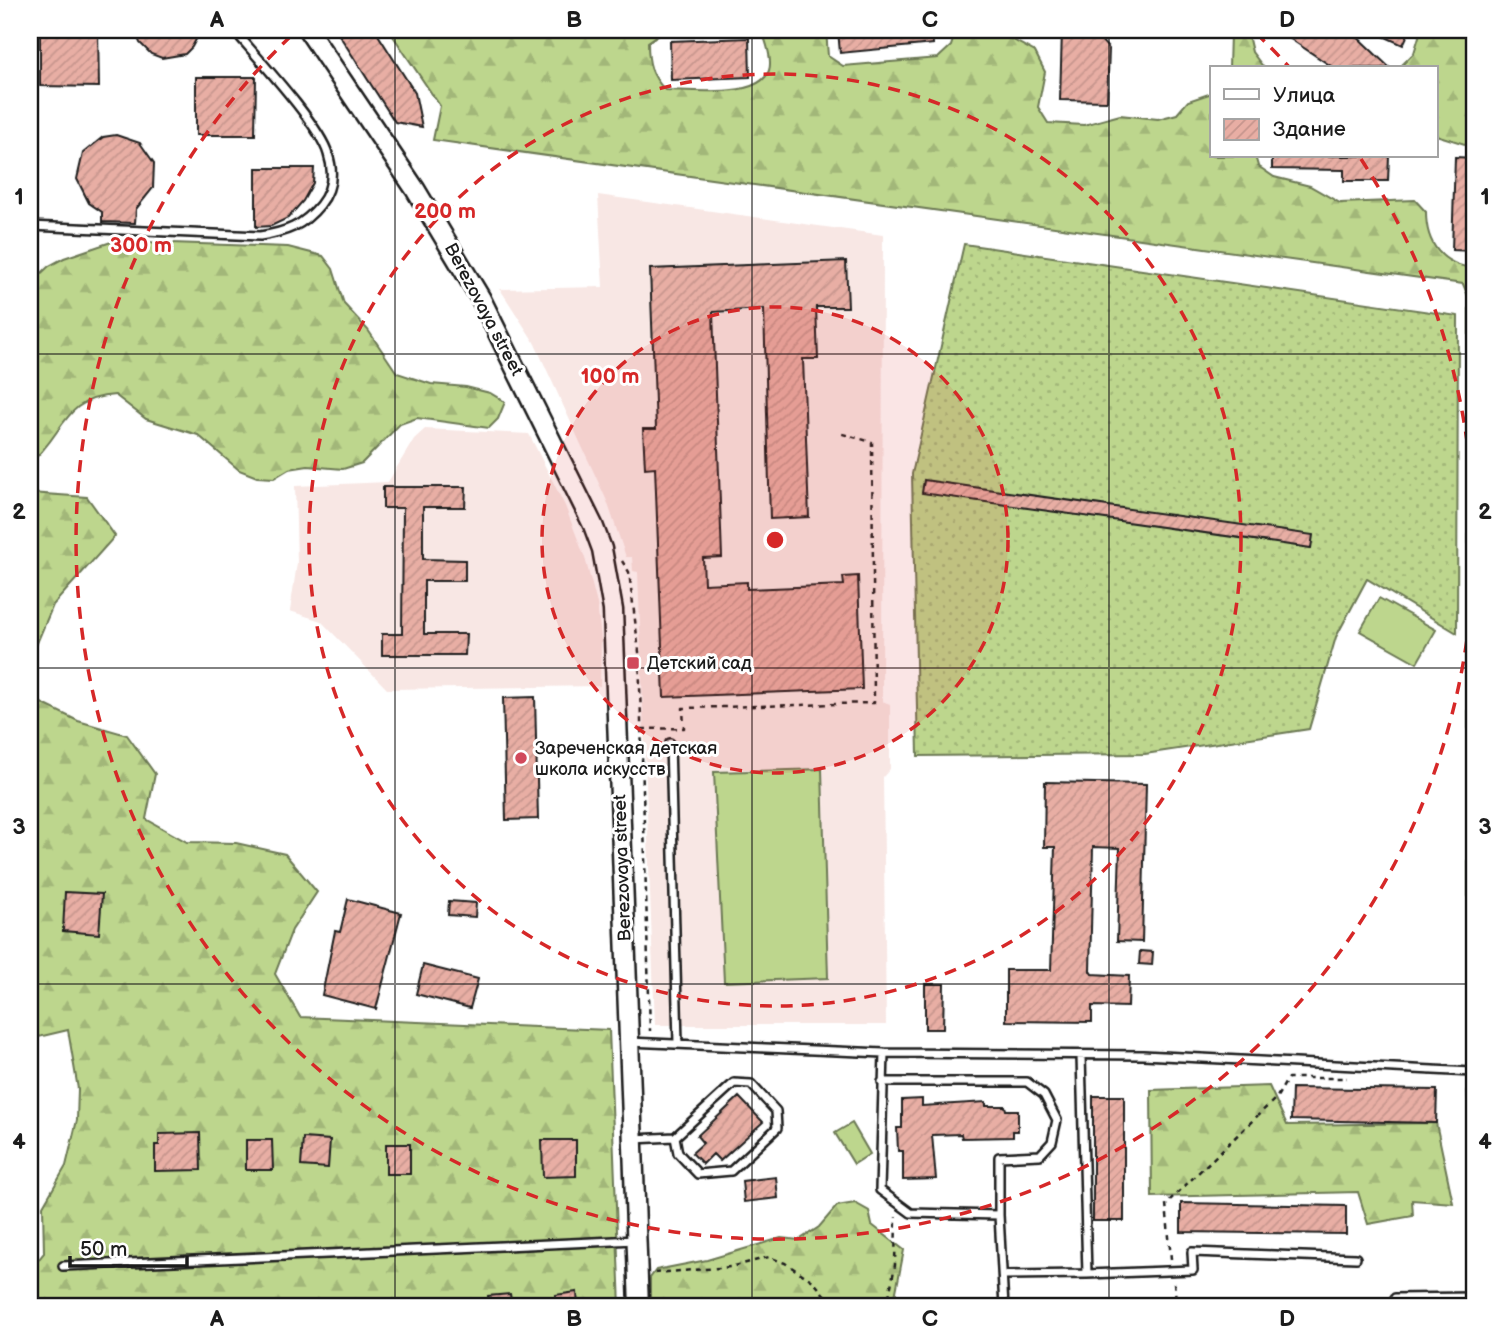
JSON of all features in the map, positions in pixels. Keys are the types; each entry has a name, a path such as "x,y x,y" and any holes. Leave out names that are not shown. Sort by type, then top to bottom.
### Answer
{"street":[{"name":"Berezovaya street","path":"308,30 434,219 481,299 578,491 602,549 613,610 639,1307"}],"lane":[{"path":"30,226 260,236 285,232 313,213 331,184 328,151 316,131 234,30"},
{"path":"670,743 678,1043"},
{"path":"629,1042 884,1053 1143,1055 1472,1072 1474,1129"},
{"path":"884,1053 880,1190 911,1213 999,1215"},
{"path":"1082,1056 1087,1274"},
{"path":"882,1082 1027,1082 1044,1095 1057,1120 1052,1142 1040,1155 999,1157 1004,1307"},
{"path":"633,1139 676,1137 734,1083 751,1084 776,1111 777,1128 731,1171 698,1174 678,1153 676,1137"},
{"path":"63,1266 637,1240"},
{"path":"1004,1275 1192,1270 1192,1252 1356,1258"},
{"path":"1461,1297 1461,1307"},
{"path":"1395,1307 1395,1298 1474,1297"}],"path":[{"path":"642,729 684,728 683,708 874,703 872,442 838,433"},
{"path":"1171,1258 1166,1204 1277,1097 1288,1078 1357,1078"},
{"path":"887,1307 895,1265 896,1214"},
{"path":"648,1274 731,1267 769,1257 786,1263 813,1281 834,1307"}],"shaded area":[{"path":"598,195 883,235 882,701 890,704 890,769 883,777 886,1025 655,1025 638,572 633,571 632,557 626,557 607,501 534,342 500,289 603,287"},
{"path":"425,429 529,434 565,506 585,558 597,604 601,639 600,686 387,689 321,621 290,611 297,563 295,486 388,482 414,439"}],"green space":[{"path":"389,30 665,30 648,42 651,68 665,90 728,91 758,83 767,74 770,58 762,30 826,30 828,56 843,66 938,58 951,46 956,30 1008,30 1008,37 1035,52 1045,72 1038,107 1048,123 1084,125 1120,115 1158,119 1177,114 1188,101 1210,94 1210,158 1256,158 1258,166 1274,177 1310,186 1340,203 1415,200 1426,212 1429,234 1438,251 1453,262 1474,268 1474,1043 1468,1042 1469,298 1463,284 433,140 440,106"},
{"path":"1421,30 1474,30 1474,147 1438,136 1438,66 1401,66 1414,53"},
{"path":"1230,33 1248,35 1252,52 1262,66 1229,66"},
{"path":"114,241 288,247 323,256 333,269 344,304 368,330 397,373 431,384 466,387 490,393 505,402 498,419 489,428 417,418 400,424 362,463 343,469 308,466 289,469 274,478 257,477 239,470 198,435 146,419 115,395 84,403 74,410 42,452 30,463 30,284 49,266 64,258"},
{"path":"964,244 1458,316 1457,633 1367,579 1336,637 1309,729 1145,754 918,756 912,474"},
{"path":"30,493 87,497 115,536 53,605 34,650 33,699 78,721 127,735 155,774 146,819 187,842 236,843 285,854 317,892 292,930 275,974 300,1017 609,1030 620,1307 30,1307 30,1270 44,1253 43,1206 66,1166 77,1120 78,1089 68,1030 30,1039"},
{"path":"1379,598 1436,630 1417,663 1360,631"},
{"path":"822,769 828,978 724,982 714,772"},
{"path":"1269,1086 1287,1125 1436,1123 1453,1203 1412,1200 1413,1216 1368,1224 1358,1192 1152,1197 1151,1090"},
{"path":"852,1123 870,1154 854,1164 835,1133"},
{"path":"855,1203 869,1211 872,1225 904,1250 893,1307 650,1307 650,1278 656,1270 707,1260 781,1238 799,1240 819,1227 837,1206"}],"building":[{"path":"40,30 98,30 99,87 40,86"},
{"path":"135,30 201,30 185,54 162,58 151,54 140,43"},
{"path":"336,30 375,30 415,93 422,127 395,122"},
{"path":"838,30 932,30 933,44 840,53"},
{"path":"1062,30 1092,30 1109,49 1107,101 1060,100"},
{"path":"1277,30 1350,30 1388,66 1331,66"},
{"path":"1370,30 1410,30 1403,45"},
{"path":"749,38 750,77 671,80 670,41"},
{"path":"196,77 256,77 255,135 196,135"},
{"path":"116,135 140,143 154,163 153,188 136,209 135,223 102,222 102,212 89,203 77,179 83,153 103,137"},
{"path":"1455,157 1474,158 1474,251 1452,250"},
{"path":"1272,158 1389,158 1388,181 1344,181 1344,170 1272,169"},
{"path":"256,168 314,168 313,183 303,201 288,218 271,226 256,227"},
{"path":"846,261 848,307 816,307 818,359 803,359 809,517 770,519 764,309 713,312 722,557 703,558 704,584 747,582 747,589 844,585 843,577 858,576 862,689 664,697 655,467 645,468 643,429 656,429 650,269"},
{"path":"924,480 1313,535 1311,548 922,493"},
{"path":"383,487 466,487 465,507 423,507 423,559 465,560 465,581 424,581 424,634 466,634 465,655 382,655 382,634 402,634 403,508 383,508"},
{"name":"Зареченская детская школа искусств","path":"535,697 538,819 506,820 503,698"},
{"path":"1045,782 1146,784 1142,942 1117,941 1120,848 1093,847 1090,971 1092,974 1129,976 1128,1007 1092,1006 1092,1022 1006,1021 1006,970 1051,970 1055,847 1044,847"},
{"path":"65,892 102,894 99,934 63,931"},
{"path":"348,899 401,913 376,1009 322,995 335,931 340,932"},
{"path":"449,901 476,903 475,917 448,915"},
{"path":"1140,951 1153,952 1152,965 1139,964"},
{"path":"423,965 478,979 470,1008 416,994"},
{"path":"925,984 944,984 943,1029 925,1029"},
{"path":"1292,1088 1437,1090 1436,1123 1291,1120"},
{"path":"1093,1096 1124,1096 1124,1221 1093,1221"},
{"path":"739,1097 763,1122 720,1161 713,1154 703,1164 692,1153 703,1143 697,1136"},
{"path":"922,1099 922,1106 986,1102 986,1106 1005,1106 1006,1110 1018,1110 1018,1131 1013,1131 1013,1137 962,1138 961,1134 932,1135 936,1179 903,1180 903,1151 898,1151 897,1128 902,1128 902,1100"},
{"path":"200,1133 201,1170 155,1171 155,1145 159,1145 159,1134"},
{"path":"303,1138 330,1140 328,1168 301,1166"},
{"path":"246,1140 272,1140 273,1170 246,1170"},
{"path":"542,1140 576,1140 576,1176 543,1177"},
{"path":"386,1144 410,1144 410,1174 386,1174"},
{"path":"776,1177 778,1198 744,1202 742,1181"},
{"path":"1181,1203 1346,1206 1346,1234 1181,1232"},
{"path":"577,1292 578,1307 556,1307 555,1295"},
{"path":"510,1294 512,1307 489,1307 488,1296"}],"place":[{"name":"Детский сад","path":"633,663"},
{"name":"Зареченская детская школа искусств","path":"521,758"}]}
